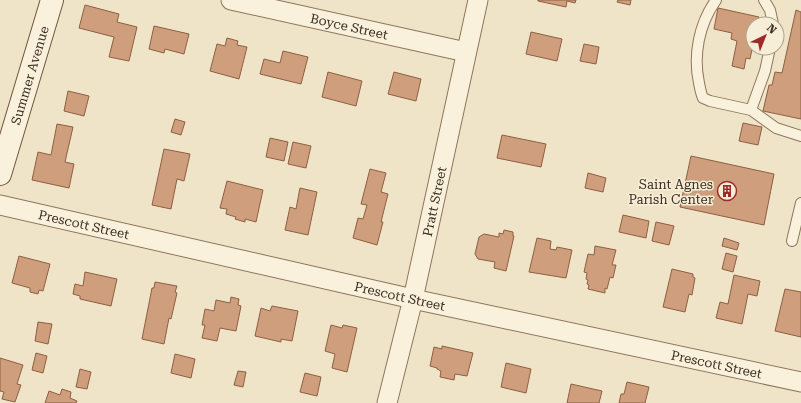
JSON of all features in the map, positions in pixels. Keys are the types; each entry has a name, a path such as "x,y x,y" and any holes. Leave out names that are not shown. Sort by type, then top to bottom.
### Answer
{"street":[{"name":"Summer Avenue","path":"0,174 52,0"},
{"name":"Boyce Street","path":"231,0 466,52"},
{"name":"Pratt Street","path":"387,403 413,299 478,0"},
{"name":"Prescott Street","path":"0,206 413,299 801,382"}],"lane":[{"path":"716,0 704,21 697,50 696,69 703,98 710,101 751,110 776,128 801,136"},
{"path":"764,0 770,10 771,16"},
{"path":"751,110 765,71 768,56"},
{"path":"792,241 801,203"}],"building":[{"path":"538,0 576,0 575,3 567,1 566,7"},
{"path":"618,0 631,0 630,5 617,2"},
{"path":"85,5 119,14 117,22 137,27 129,61 109,57 114,37 79,28"},
{"path":"718,8 754,16 745,16 745,56 751,56 750,59 746,58 744,69 732,66 737,41 731,39 732,33 714,29"},
{"path":"796,10 801,12 801,119 763,111 769,85 772,85 775,72 782,73"},
{"path":"154,26 189,34 184,54 165,49 164,53 149,49"},
{"path":"531,32 562,39 557,61 526,54"},
{"path":"227,38 238,41 237,45 247,47 239,79 210,71 217,44 225,46"},
{"path":"584,44 599,47 596,64 580,61"},
{"path":"283,51 308,57 301,84 260,74 264,59 280,63"},
{"path":"328,72 362,81 356,106 322,97"},
{"path":"394,72 421,79 416,101 388,94"},
{"path":"68,91 89,96 84,116 64,111"},
{"path":"175,119 185,122 181,135 171,132"},
{"path":"743,123 762,127 758,145 739,141"},
{"path":"57,124 73,127 65,162 74,164 69,188 32,180 38,152 51,155"},
{"path":"502,135 546,144 541,167 497,158"},
{"path":"270,138 288,142 284,161 266,157"},
{"path":"293,142 311,146 306,168 288,164"},
{"path":"164,149 190,154 184,181 177,179 171,209 152,205"},
{"name":"Saint Agnes Parish Center","path":"691,156 774,174 764,225 680,207"},
{"path":"370,169 386,173 381,192 388,194 377,245 353,238 358,218 363,219 367,205 361,204"},
{"path":"588,173 606,178 603,192 585,188"},
{"path":"227,181 263,190 256,222 245,219 245,222 235,219 236,217 226,214 227,209 220,208"},
{"path":"300,188 317,192 308,235 285,230 290,207 296,209"},
{"path":"623,215 649,221 646,238 619,232"},
{"path":"656,222 674,226 669,245 652,241"},
{"path":"504,230 513,232 514,236 506,271 494,268 495,262 478,259 475,254 479,237 484,234 499,237 499,233 503,234"},
{"path":"537,238 551,241 550,249 556,250 557,247 572,250 566,278 529,272"},
{"path":"724,238 739,243 737,250 722,246"},
{"path":"595,246 616,250 612,265 616,265 613,278 610,277 607,289 605,288 605,293 588,289 588,280 586,279 587,273 584,272 588,254 594,255"},
{"path":"726,253 737,256 733,272 722,269"},
{"path":"19,256 50,264 43,291 39,290 38,294 30,292 30,288 12,283"},
{"path":"672,269 693,274 693,277 695,278 692,295 689,294 685,312 663,307"},
{"path":"85,272 117,279 111,306 80,299 80,296 73,294 75,284 83,286"},
{"path":"734,275 760,281 757,296 748,294 742,324 716,318 720,302 728,304"},
{"path":"155,282 177,286 175,292 177,293 171,319 169,318 164,344 142,339 152,288 154,288"},
{"path":"785,289 801,292 801,337 775,331"},
{"path":"231,297 239,299 238,305 241,306 236,331 220,328 217,341 202,338 205,325 202,325 205,309 214,311 216,300 230,303"},
{"path":"272,306 298,311 292,341 281,339 281,342 255,336 261,308 270,311"},
{"path":"38,322 52,324 48,344 35,341"},
{"path":"331,325 342,328 343,325 357,328 347,372 332,368 335,354 325,351"},
{"path":"442,346 473,353 467,376 455,374 454,380 440,377 441,371 430,366 434,347 442,349"},
{"path":"36,353 47,356 43,373 32,370"},
{"path":"175,354 195,359 191,378 171,373"},
{"path":"0,358 23,365 17,384 21,385 15,402 2,399 4,392 0,391"},
{"path":"506,363 531,369 526,393 501,387"},
{"path":"80,369 91,372 87,389 76,387"},
{"path":"238,371 246,372 243,387 234,385"},
{"path":"305,373 321,377 317,396 300,392"},
{"path":"627,382 649,387 645,403 619,403 621,394 624,394"},
{"path":"571,384 602,391 599,403 567,403"},
{"path":"62,389 71,392 70,398 77,401 76,403 45,403 49,391 60,395"}],"place":[{"name":"Saint Agnes Parish Center","path":"727,191"}]}
